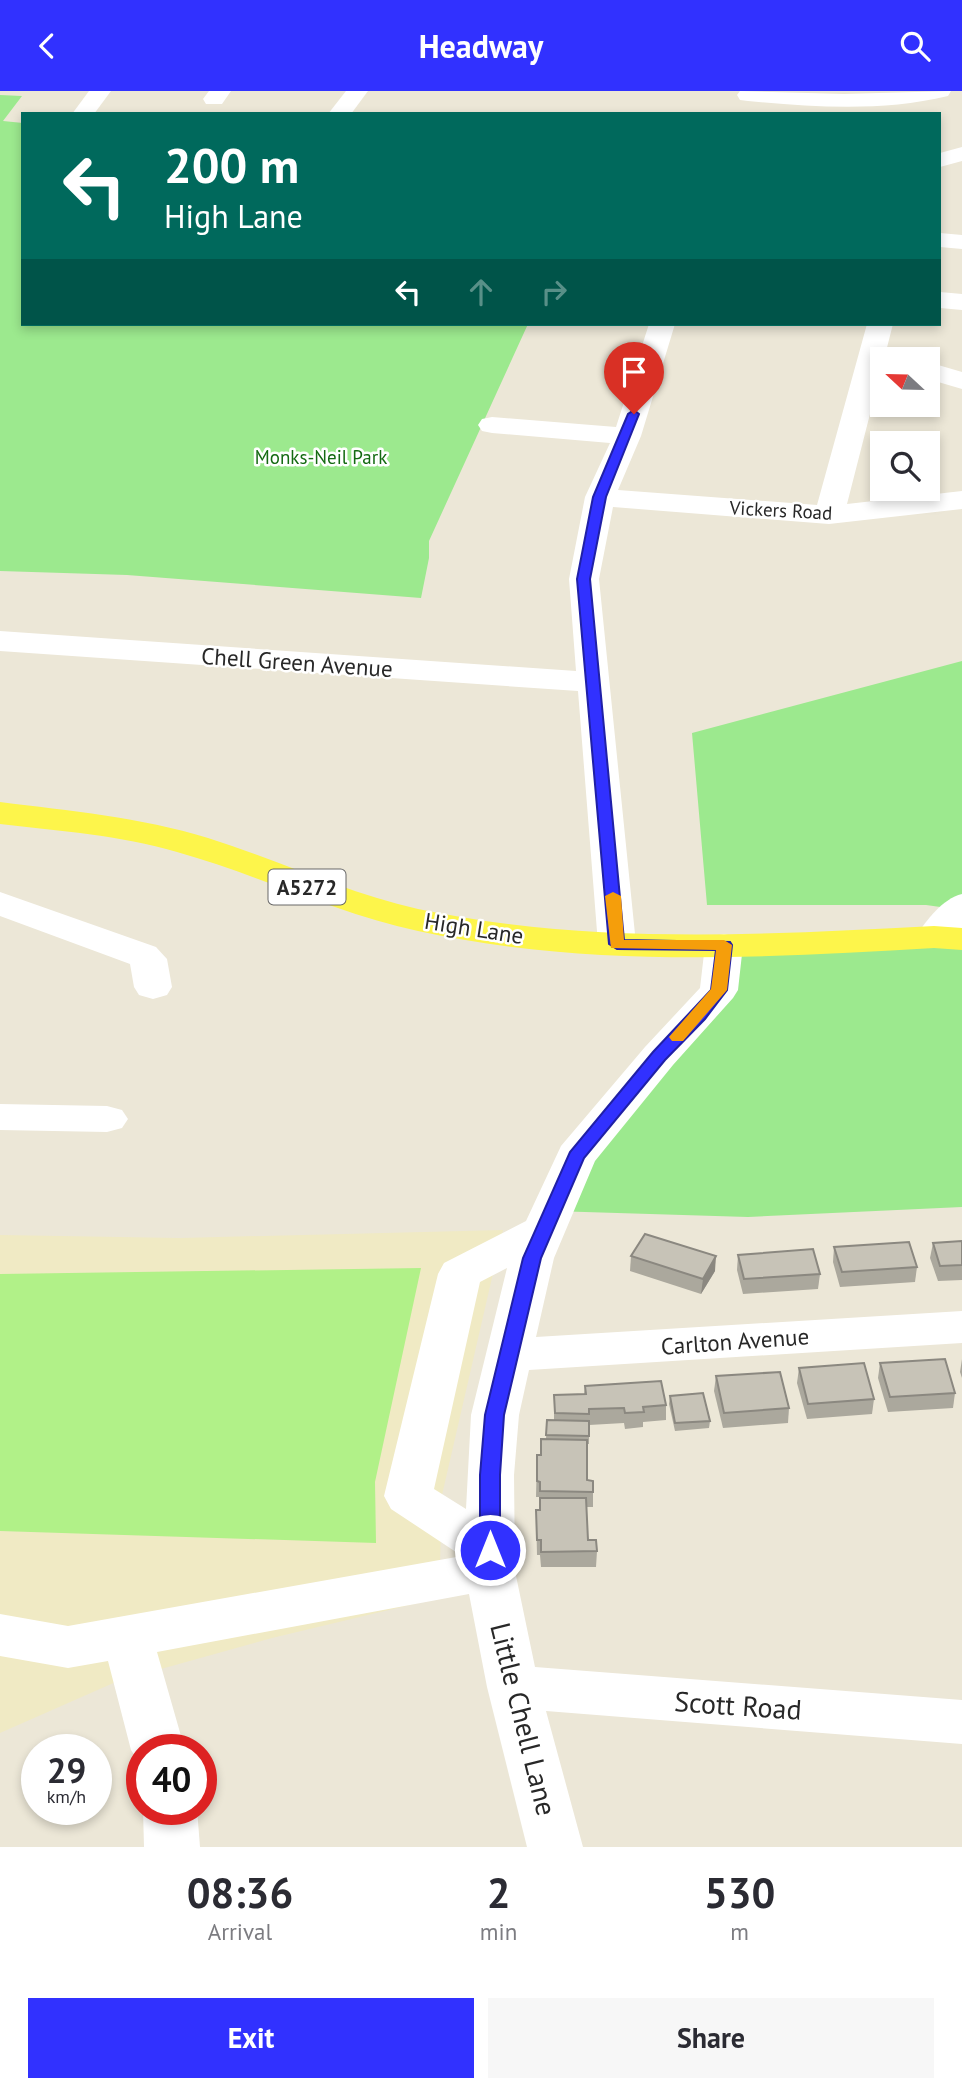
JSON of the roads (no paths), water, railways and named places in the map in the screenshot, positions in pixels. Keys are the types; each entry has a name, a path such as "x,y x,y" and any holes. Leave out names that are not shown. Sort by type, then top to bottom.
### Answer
{"main road":[{"name":"High Lane","path":"0,813 118,828 190,844 231,857 319,892 418,920 470,930 617,944 724,945 948,938"}],"street":[{"path":"84,112 100,91"},
{"path":"341,112 357,91"},
{"path":"746,100 873,102 899,100 940,91"},
{"path":"941,160 962,154"},
{"path":"941,240 962,242"},
{"path":"941,300 962,302"},
{"path":"617,944 584,579 600,497 626,436 661,326"},
{"path":"880,326 881,347"},
{"path":"940,374 962,381"},
{"path":"829,515 870,392"},
{"path":"492,425 626,436"},
{"name":"Vickers Road","path":"600,497 829,515 962,500"},
{"name":"Chell Green Avenue","path":"0,641 595,682"},
{"path":"0,903 142,955 148,959 153,987"},
{"path":"948,938 962,905"},
{"name":"Little Chell Lane","path":"555,1847 513,1687 490,1560 490,1475 495,1415 532,1258 576,1156 659,1056 719,990 724,945"},
{"path":"0,1117 107,1119"},
{"path":"490,1560 408,1496 460,1274 543,1231"},
{"name":"Carlton Avenue","path":"507,1355 962,1327"},
{"path":"2,1637 68,1647 490,1560"},
{"path":"127,1636 154,1734"},
{"name":"Scott Road","path":"513,1687 962,1722"},
{"path":"171,1825 172,1847"}],"park label":[{"name":"Monks-Neil Park","path":"321,457"}]}
